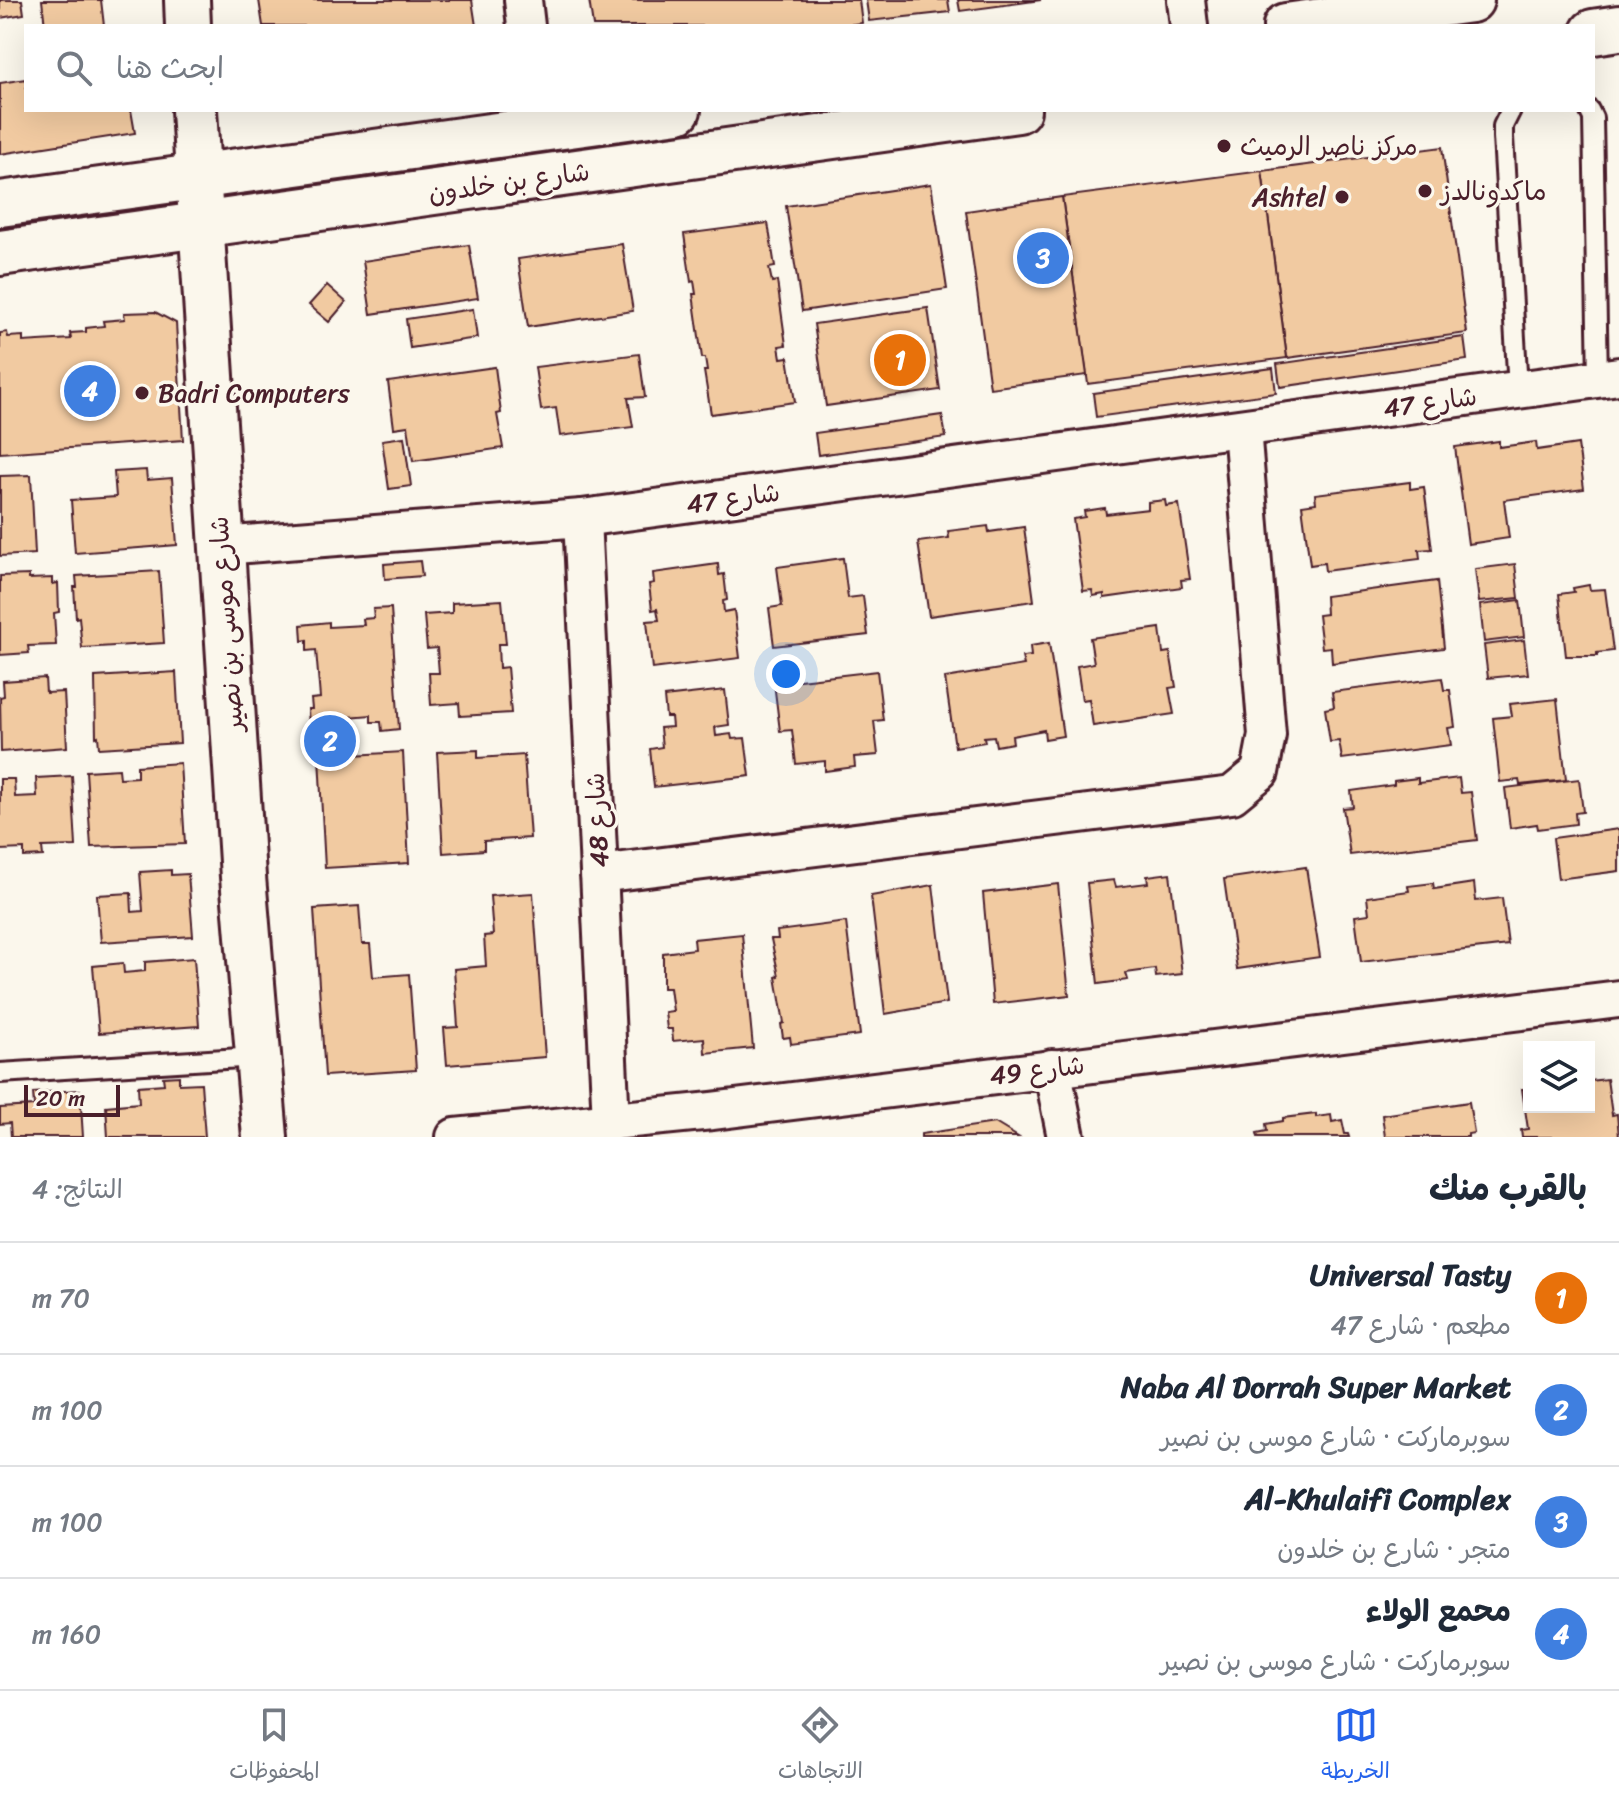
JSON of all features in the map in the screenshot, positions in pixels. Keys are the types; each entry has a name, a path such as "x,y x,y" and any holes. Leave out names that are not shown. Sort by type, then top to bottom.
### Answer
{"street":[{"path":"187,0 188,24"},
{"path":"523,0 526,24"},
{"path":"1186,0 1189,24"},
{"path":"1299,24 1453,1"},
{"path":"1595,32 1619,28"},
{"name":"شارع موسى بن نصير","path":"194,112 221,546 265,1137"},
{"name":"شارع بن خلدون","path":"0,204 198,177 538,120 650,112"},
{"name":"شارع بن خلدون","path":"0,253 1004,112"},
{"name":"شارع 47","path":"221,546 582,518 1609,377"},
{"path":"599,874 1232,795 1260,772 1267,735 1242,428"},
{"name":"شارع 48","path":"582,518 611,1122"},
{"name":"شارع 49","path":"455,1137 611,1122 714,1124 1052,1068 1619,999"},
{"path":"1052,1068 1066,1137"}],"lane":[{"path":"1510,112 1503,126 1503,137 1518,389"},
{"path":"1590,112 1593,118 1609,377"},
{"path":"0,1073 257,1057"}],"building":[{"path":"0,0 22,0 24,14 0,18"},
{"path":"42,0 101,0 104,24 45,24"},
{"path":"259,0 472,0 476,24 263,24"},
{"path":"589,0 859,0 862,23 854,24 593,24"},
{"path":"866,0 948,0 950,12 869,21"},
{"path":"958,0 1041,0 960,11"},
{"path":"24,79 24,112 131,112 135,133 0,154 0,83"},
{"path":"1442,147 1467,333 1287,358 1262,171"},
{"path":"1262,171 1287,358 1088,384 1062,197"},
{"path":"931,184 947,289 802,311 786,206"},
{"path":"1062,197 1087,375 990,388 966,211"},
{"path":"768,223 775,267 769,268 772,282 777,281 786,345 779,346 781,358 788,357 795,402 711,414 704,371 707,371 705,358 702,358 693,294 696,294 694,281 691,282 684,234"},
{"path":"622,244 633,311 528,327 518,259"},
{"path":"469,245 478,298 371,314 363,261"},
{"path":"327,285 346,302 329,322 309,305"},
{"path":"928,308 940,390 826,406 814,324"},
{"path":"473,309 477,338 410,348 406,319"},
{"path":"155,312 176,323 183,440 0,453 0,333 7,332 8,337 23,336 23,342 71,339 70,333 104,326 103,321 125,319 124,313"},
{"path":"1464,337 1467,360 1280,387 1277,364"},
{"path":"639,354 645,397 628,398 633,427 560,436 556,408 541,410 535,367"},
{"path":"495,367 501,413 497,414 503,448 413,461 408,426 394,428 388,382"},
{"path":"1273,368 1276,393 1096,417 1093,393"},
{"path":"942,415 946,437 818,455 815,433"},
{"path":"404,437 411,486 389,489 382,440"},
{"path":"1499,441 1499,447 1536,442 1537,450 1578,444 1584,489 1504,500 1509,538 1468,544 1455,447"},
{"path":"146,470 147,480 172,478 177,545 75,553 71,500 116,497 114,472"},
{"path":"31,475 35,554 0,556 0,476"},
{"path":"1410,482 1410,489 1424,487 1432,549 1419,550 1420,559 1325,571 1324,563 1310,565 1302,505 1316,503 1315,494"},
{"path":"1165,500 1166,506 1179,504 1190,579 1181,580 1182,587 1104,598 1104,594 1093,596 1092,590 1083,591 1073,519 1085,517 1084,511 1105,508 1106,514 1148,509 1148,502"},
{"path":"988,526 989,532 1024,527 1034,601 929,616 918,542 949,538 948,531"},
{"path":"843,558 848,598 863,596 868,635 774,646 769,608 782,606 777,567"},
{"path":"420,561 422,576 385,579 384,564"},
{"path":"718,564 719,575 724,574 727,600 723,601 724,612 734,610 740,658 652,669 647,621 659,620 657,609 652,610 649,584 654,583 653,573"},
{"path":"1515,564 1519,598 1479,602 1475,569"},
{"path":"159,571 164,643 82,648 79,617 76,618 76,576"},
{"path":"29,575 29,579 52,578 52,584 58,583 59,612 54,613 56,645 28,646 29,653 0,655 0,576"},
{"path":"1437,581 1444,648 1332,663 1331,647 1322,648 1318,615 1326,614 1325,596"},
{"path":"1589,585 1590,590 1605,589 1613,651 1597,653 1597,656 1566,656 1559,594"},
{"path":"502,600 506,644 498,644 499,668 507,667 511,713 460,716 459,703 431,705 429,673 439,673 437,648 427,649 424,615 452,613 452,603"},
{"path":"1520,600 1524,637 1484,642 1480,605"},
{"path":"391,608 399,729 382,731 381,722 371,722 371,715 337,718 338,725 309,728 311,699 320,698 316,650 307,651 307,640 302,641 301,625 329,622 329,627 364,625 363,619 374,618 373,609"},
{"path":"1160,628 1163,653 1170,652 1176,687 1169,688 1174,714 1093,726 1089,699 1082,700 1077,666 1094,663 1090,638"},
{"path":"1524,640 1528,674 1488,678 1484,645"},
{"path":"1049,643 1063,736 1045,739 1044,730 1012,736 1013,743 996,746 994,736 984,737 985,742 955,747 945,678 1024,665 1022,657 1031,656 1030,646"},
{"path":"877,671 883,720 874,721 878,755 854,757 855,767 825,771 825,761 796,764 792,730 780,731 774,683"},
{"path":"176,672 180,743 99,748 95,677"},
{"path":"45,678 46,693 64,692 67,747 1,752 0,697 4,696 3,681"},
{"path":"1442,678 1444,690 1450,690 1455,727 1448,728 1451,745 1342,759 1339,741 1330,742 1325,709 1334,707 1332,692"},
{"path":"725,690 729,725 715,727 716,736 731,734 732,739 745,738 750,776 654,787 650,749 662,747 660,728 672,727 671,717 666,717 664,697"},
{"path":"1557,699 1566,780 1520,785 1519,780 1500,782 1493,718 1512,716 1510,704"},
{"path":"478,750 478,758 524,755 530,838 484,841 484,850 443,853 437,752"},
{"path":"403,752 409,863 325,868 319,757"},
{"path":"180,763 185,844 91,847 86,771 119,769 120,778 137,777 137,766"},
{"path":"72,776 76,846 42,847 43,856 24,857 24,849 0,850 0,779 14,779 15,797 37,796 36,778"},
{"path":"1418,778 1418,783 1459,778 1461,793 1471,792 1477,840 1350,855 1343,808 1353,807 1351,791"},
{"path":"1579,779 1583,812 1575,813 1576,824 1538,829 1537,824 1510,828 1505,788"},
{"path":"1619,829 1619,871 1558,879 1553,838"},
{"path":"1306,867 1320,957 1237,969 1224,879"},
{"path":"171,870 171,875 188,874 193,936 101,942 97,895 131,893 132,912 143,911 140,872"},
{"path":"1170,873 1182,974 1156,977 1155,969 1126,973 1128,980 1098,984 1087,883 1114,880 1116,887 1148,883 1147,876"},
{"path":"1433,883 1434,889 1474,883 1476,901 1502,898 1508,945 1361,962 1355,916 1369,914 1367,897 1409,891 1408,886"},
{"path":"1058,884 1069,995 993,1004 983,893"},
{"path":"933,885 947,1003 885,1014 871,896"},
{"path":"533,893 545,1057 447,1065 444,1028 458,1027 454,969 486,966 484,936 493,935 490,896"},
{"path":"359,906 362,944 370,944 373,977 409,974 416,1070 325,1076 314,909"},
{"path":"846,922 860,1035 791,1044 790,1037 783,1038 781,1024 784,1023 776,977 779,976 771,939 778,939 777,931"},
{"path":"742,934 753,1048 705,1053 704,1038 673,1041 672,1029 667,1029 665,1012 673,1011 670,988 663,988 663,953 695,949 694,939"},
{"path":"194,958 199,1026 99,1033 93,966 123,963 124,973 145,971 145,962"},
{"path":"179,1076 179,1084 201,1083 205,1137 108,1137 106,1106 139,1103 138,1086 164,1084 163,1077"},
{"path":"1607,1079 1612,1115 1617,1114 1619,1137 1522,1137 1521,1130 1528,1129 1526,1113 1595,1113 1595,1080"},
{"path":"80,1090 83,1137 11,1137 10,1123 0,1124 0,1108 34,1106 33,1093"},
{"path":"1469,1102 1474,1133 1468,1134 1468,1137 1385,1137 1382,1115"},
{"path":"1316,1114 1316,1117 1331,1115 1332,1122 1342,1120 1345,1134 1349,1137 1258,1137 1257,1133 1267,1131 1266,1124 1283,1121 1283,1118"},
{"path":"995,1123 1018,1137 921,1137 921,1134"}],"place":[{"name":"مركز ناصر الرميث","path":"1224,146"},
{"name":"ماكدونالدز","path":"1425,191"},
{"name":"Ashtel","path":"1342,197"},
{"name":"Al-Khulaifi Complex","path":"1043,258"},
{"name":"Universal Tasty","path":"900,360"},
{"name":"محمع الولاء","path":"90,391"},
{"name":"Badri Computers","path":"142,393"},
{"name":"Naba Al Dorrah Super Market","path":"330,741"}]}
